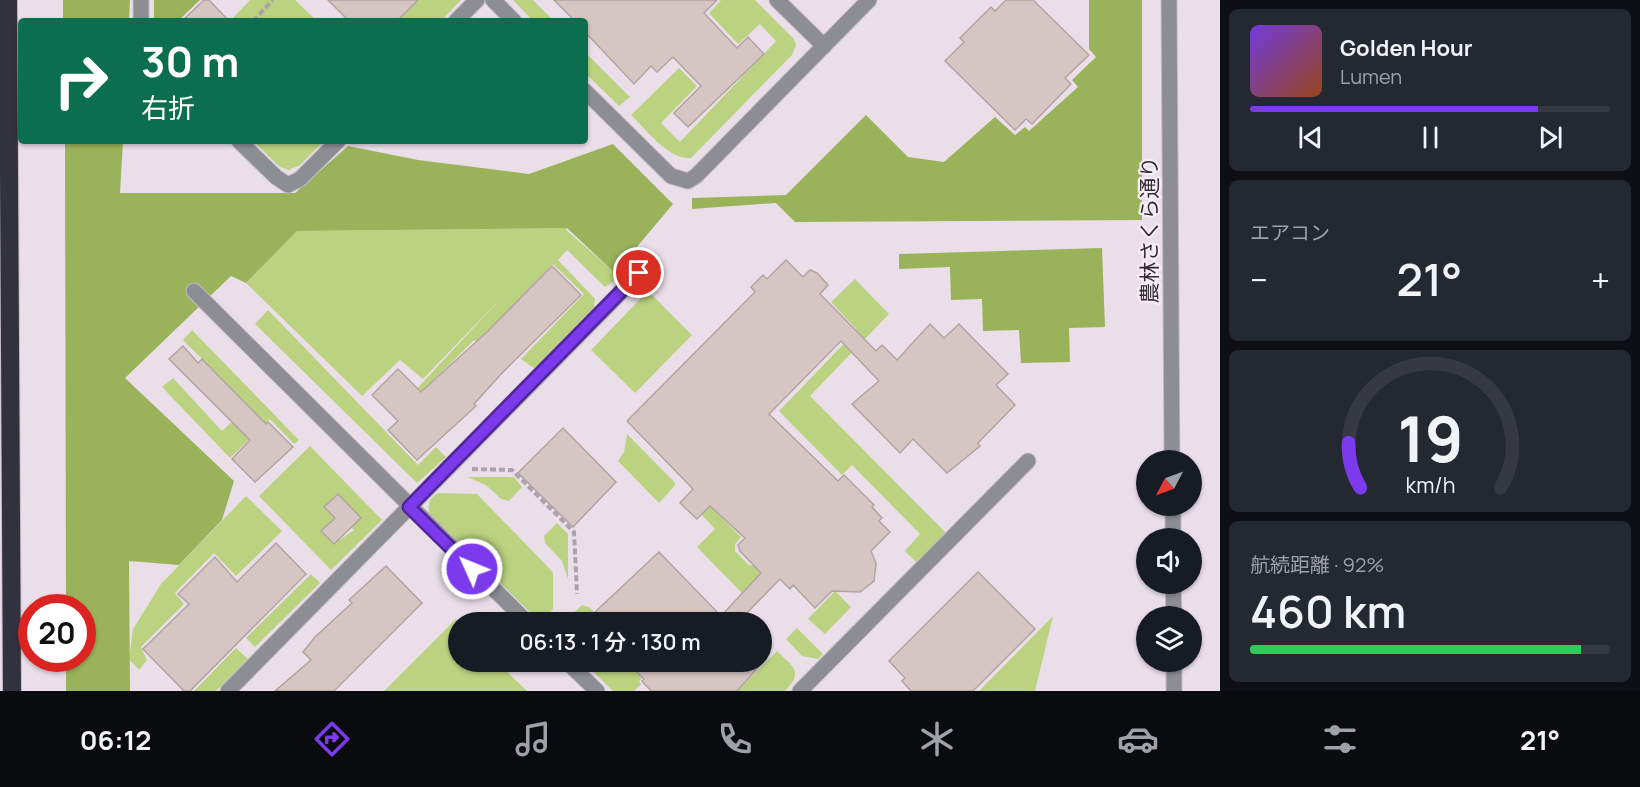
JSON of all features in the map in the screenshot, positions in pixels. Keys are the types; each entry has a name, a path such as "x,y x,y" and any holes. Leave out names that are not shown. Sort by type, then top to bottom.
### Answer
{"highway":[{"path":"8,0 12,691"}],"street":[{"path":"141,0 141,18"},
{"path":"459,18 477,0"},
{"path":"493,0 511,18"},
{"path":"777,0 824,46"},
{"path":"588,94 671,176 688,181 696,176 869,0"},
{"name":"農林さくら通り","path":"1169,0 1173,450"},
{"path":"242,144 276,177 288,185 300,179 335,144"},
{"path":"228,691 639,273"},
{"path":"194,291 517,612"},
{"path":"800,691 1028,461"},
{"path":"577,672 597,691"},
{"path":"1174,672 1174,691"}],"path":[{"path":"256,18 273,0"},
{"path":"447,468 512,470 574,532 577,594"}],"green space":[{"path":"63,0 130,0 129,18 63,18"},
{"path":"154,0 200,0 181,18 154,18"},
{"path":"250,0 295,0 314,18 233,18"},
{"path":"350,0 461,0 444,18 369,18"},
{"path":"513,0 533,0 551,18 530,18"},
{"path":"721,0 755,0 794,39 796,45 792,55 691,158 682,157 666,149 631,115 679,68 697,86 661,123 680,142 776,41 760,24 738,44 709,13"},
{"path":"1089,0 1142,0 1142,220 795,222 776,203 692,209 692,198 786,195 866,115 908,157 944,162 995,117 1015,135 1025,127 1029,131 1078,87 1072,80 1096,57 1089,49"},
{"path":"588,55 630,97 619,106 588,76"},
{"path":"65,144 123,144 120,193 295,193 348,146 418,160 529,174 613,144 673,204 615,273 567,228 297,231 246,283 231,276 125,378 234,481 222,520 179,565 129,561 130,691 66,691 66,672 96,672 96,594 66,594"},
{"path":"256,144 321,144 300,165 289,170 280,167"},
{"path":"568,228 566,230 620,277 605,287 567,250 558,260 595,299 594,309 535,369 521,359 584,294 553,264 480,341 507,368 504,371 474,340 417,397 412,394 503,296 423,379 400,360 362,396 246,283 297,231"},
{"path":"1102,248 1105,327 1069,328 1070,362 1021,363 1019,330 983,331 982,299 951,300 950,267 899,269 899,254"},
{"path":"855,279 889,314 810,396 947,534 916,562 905,551 920,534 852,465 842,475 779,411 857,330 831,302"},
{"path":"648,291 692,335 635,393 591,350"},
{"path":"268,310 418,465 436,447 446,457 417,483 255,324"},
{"path":"192,330 299,440 294,444 270,419 230,458 162,387 173,378 222,431 249,406 183,340"},
{"path":"627,434 676,484 659,503 618,461 624,452"},
{"path":"310,446 382,520 331,570 259,496","holes":["338,494 361,518 351,527 354,530 334,544 322,531 335,518 324,507"]},
{"path":"467,477 514,477 522,487 509,501 501,499 486,485"},
{"path":"438,493 477,494 553,573 553,609 550,612 530,612 429,513 430,501"},
{"path":"246,496 282,531 236,576 214,553 175,593 184,604 141,647 147,660 139,670 129,659 133,629 161,584"},
{"path":"710,506 741,537 735,544 735,551 749,565 756,566 762,561 762,596 750,585 742,593 697,547 715,529 701,514"},
{"path":"557,523 568,534 568,579 562,561 545,543 544,536"},
{"path":"311,574 320,583 255,647 246,638"},
{"path":"835,591 851,607 825,634 808,619"},
{"path":"582,605 594,612 575,612"},
{"path":"1053,616 1035,691 979,691"},
{"path":"448,627 448,672 507,672 527,691 384,691"},
{"path":"797,628 823,654 818,659 802,656 786,639"},
{"path":"236,648 248,659 216,691 194,691"},
{"path":"777,651 792,665 794,670 794,679 785,691 737,691 756,672 772,672 772,656"},
{"path":"593,672 638,672 643,677 639,681 641,684 634,691 613,691"}],"building":[{"path":"204,0 209,0 226,18 185,18"},
{"path":"328,0 418,0 400,18 346,18"},
{"path":"554,0 717,0 704,13 737,48 748,37 764,54 688,127 674,113 701,86 673,57 657,72 651,66 634,84 588,35 588,18 572,18"},
{"path":"1006,0 1033,0 1089,55 1065,78 1071,84 1032,124 1026,119 1015,130 945,61 964,42 960,38 991,7 995,11"},
{"path":"786,260 803,277 810,270 817,273 828,285 820,294 876,351 882,345 897,360 930,324 944,338 959,324 1008,374 996,385 1015,405 978,443 980,446 947,473 913,439 900,453 852,404 879,381 841,341 769,414 838,481 844,475 874,505 872,507 882,518 879,521 890,532 871,551 876,563 874,581 860,592 832,591 815,608 793,585 790,589 780,579 748,612 725,612 761,573 740,551 738,545 745,538 710,506 697,519 680,503 693,489 627,421 755,292 751,287 763,275 767,279"},
{"path":"552,266 581,295 503,372 474,404 476,406 417,460 388,430 398,421 372,395 398,369 421,392 487,332"},
{"path":"183,346 198,363 202,359 266,424 268,422 293,447 255,482 232,459 250,440 169,359"},
{"path":"563,428 616,482 573,527 518,473"},
{"path":"338,494 361,518 334,544 321,531 335,518 324,507"},
{"path":"276,543 306,574 190,691 184,691 143,649 189,604 178,594 215,557 237,582"},
{"path":"659,552 717,612 595,612"},
{"path":"386,566 422,603 334,691 275,691 311,660 303,652 315,637 352,603 349,600"},
{"path":"978,572 1035,629 973,691 911,691 902,681 905,678 889,661"},
{"path":"637,672 754,672 737,691 651,691 642,681 644,679"}],"route":[{"path":"472,569 409,507 639,273"}]}
